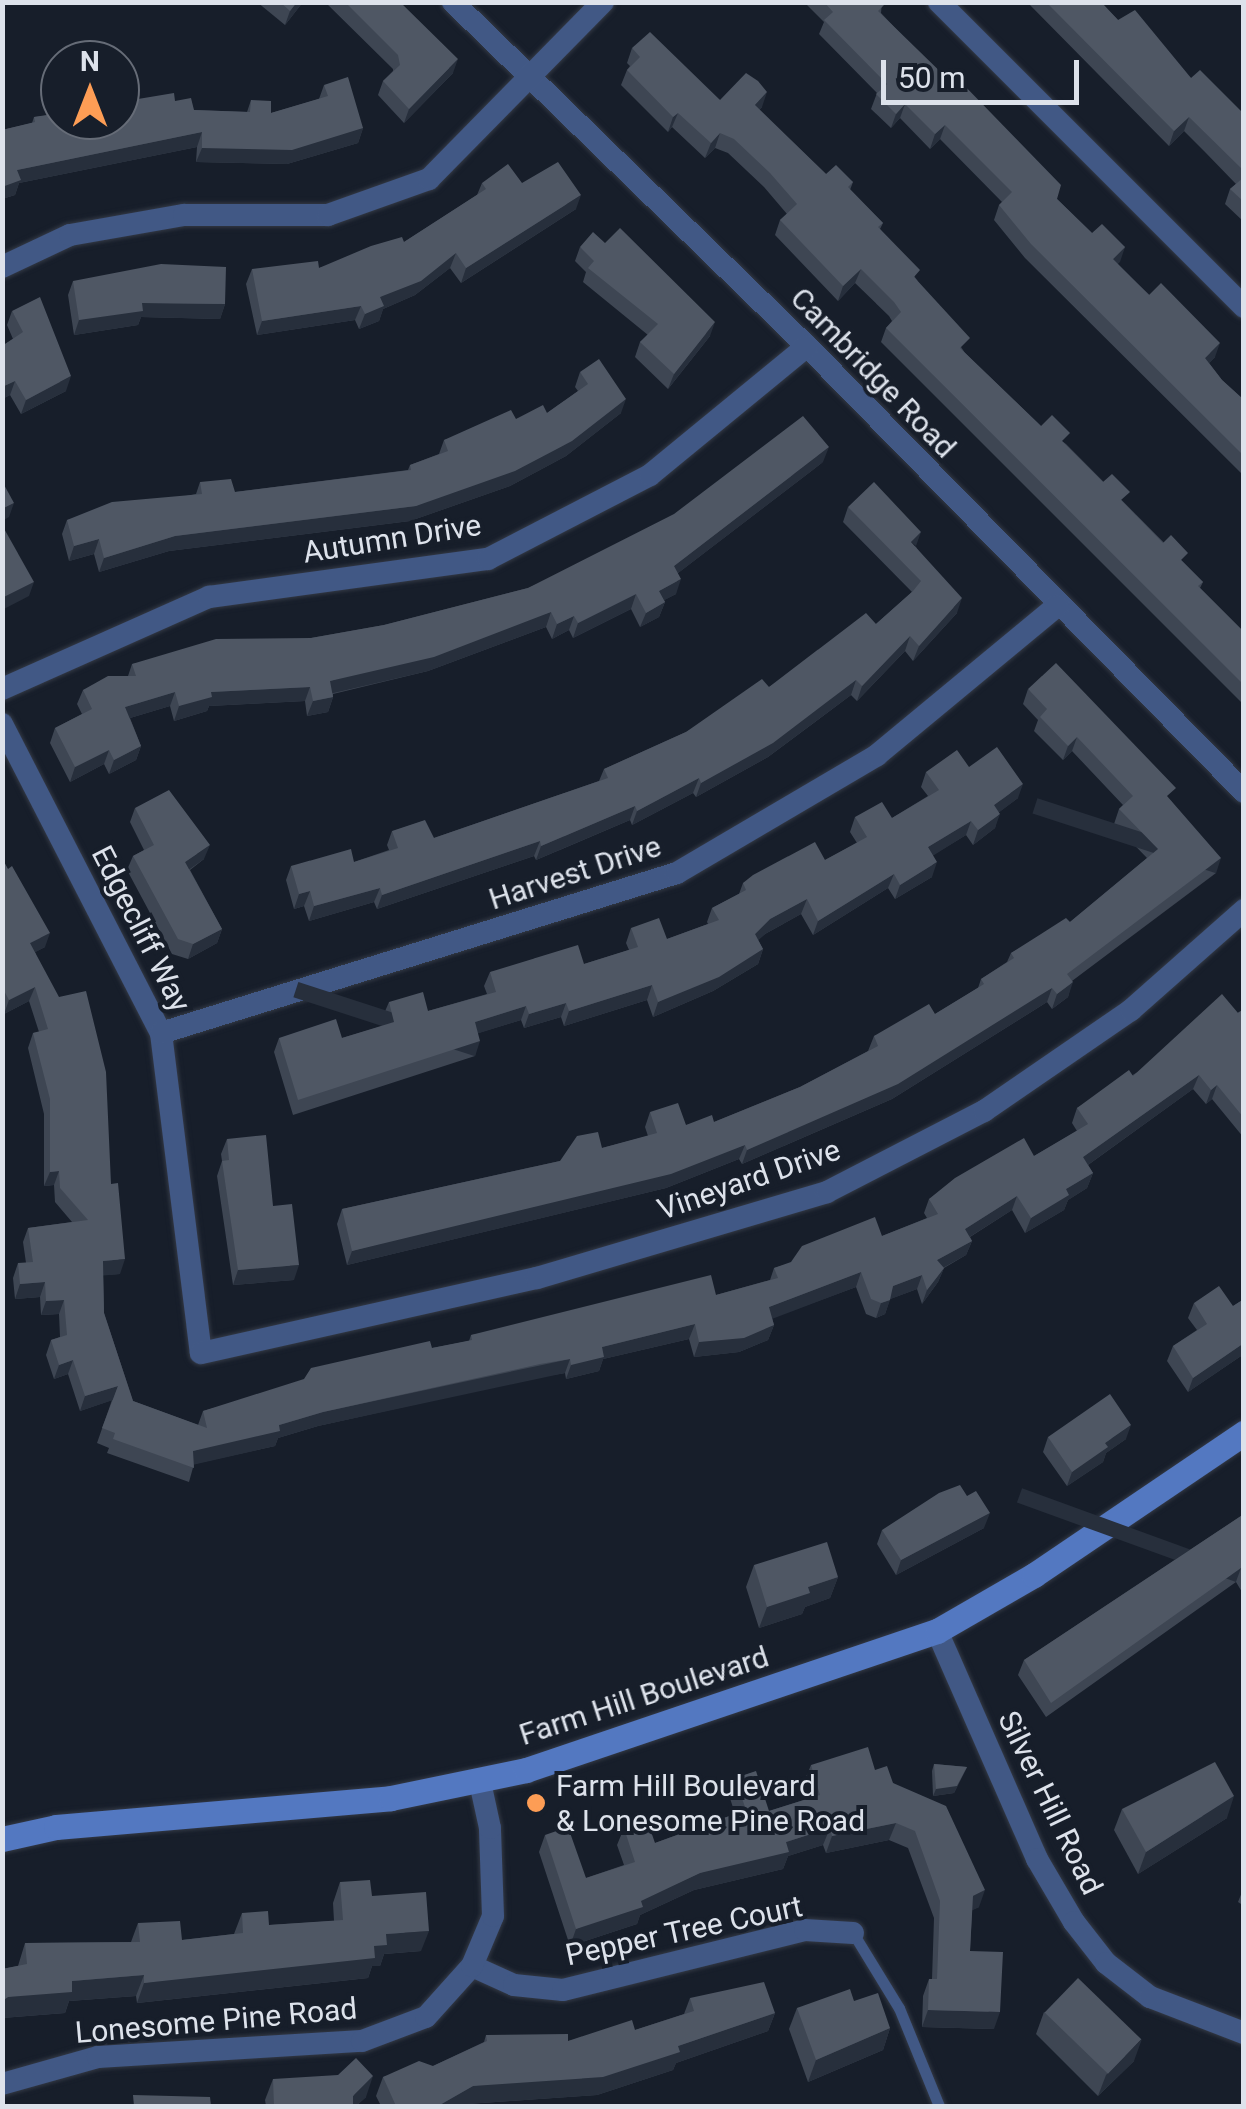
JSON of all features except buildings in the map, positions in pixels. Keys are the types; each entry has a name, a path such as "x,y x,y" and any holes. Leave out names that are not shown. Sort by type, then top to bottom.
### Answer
{"main road":[{"name":"Farm Hill Boulevard","path":"2,1839 56,1827 391,1798 480,1782 937,1630 1034,1576 1244,1434"}],"street":[{"name":"Cambridge Road","path":"453,2 806,346 1057,606 1244,792"},
{"path":"2,268 70,235 184,215 328,215 430,179 603,2"},
{"path":"939,2 1244,307"},
{"name":"Autumn Drive","path":"2,689 209,597 488,559 650,475 806,346"},
{"name":"Harvest Drive","path":"162,1033 678,873 877,755 1057,606"},
{"name":"Edgecliff Way","path":"2,724 162,1033 201,1353"},
{"name":"Vineyard Drive","path":"201,1353 537,1278 827,1192 984,1112 1131,1010 1244,910"},
{"name":"Silver Hill Road","path":"937,1630 1037,1858 1106,1963 1150,1997 1244,2033"},
{"path":"472,1966 492,1916 490,1828 480,1782"},
{"name":"Pepper Tree Court","path":"472,1966 514,1984 563,1990 805,1930 852,1934"},
{"name":"Lonesome Pine Road","path":"2,2084 98,2057 362,2040 426,2016 472,1966"}],"lane":[{"path":"852,1934 899,2008 939,2106"}],"place":[{"name":"Farm Hill Boulevard & Lonesome Pine Road","path":"536,1803"}]}
